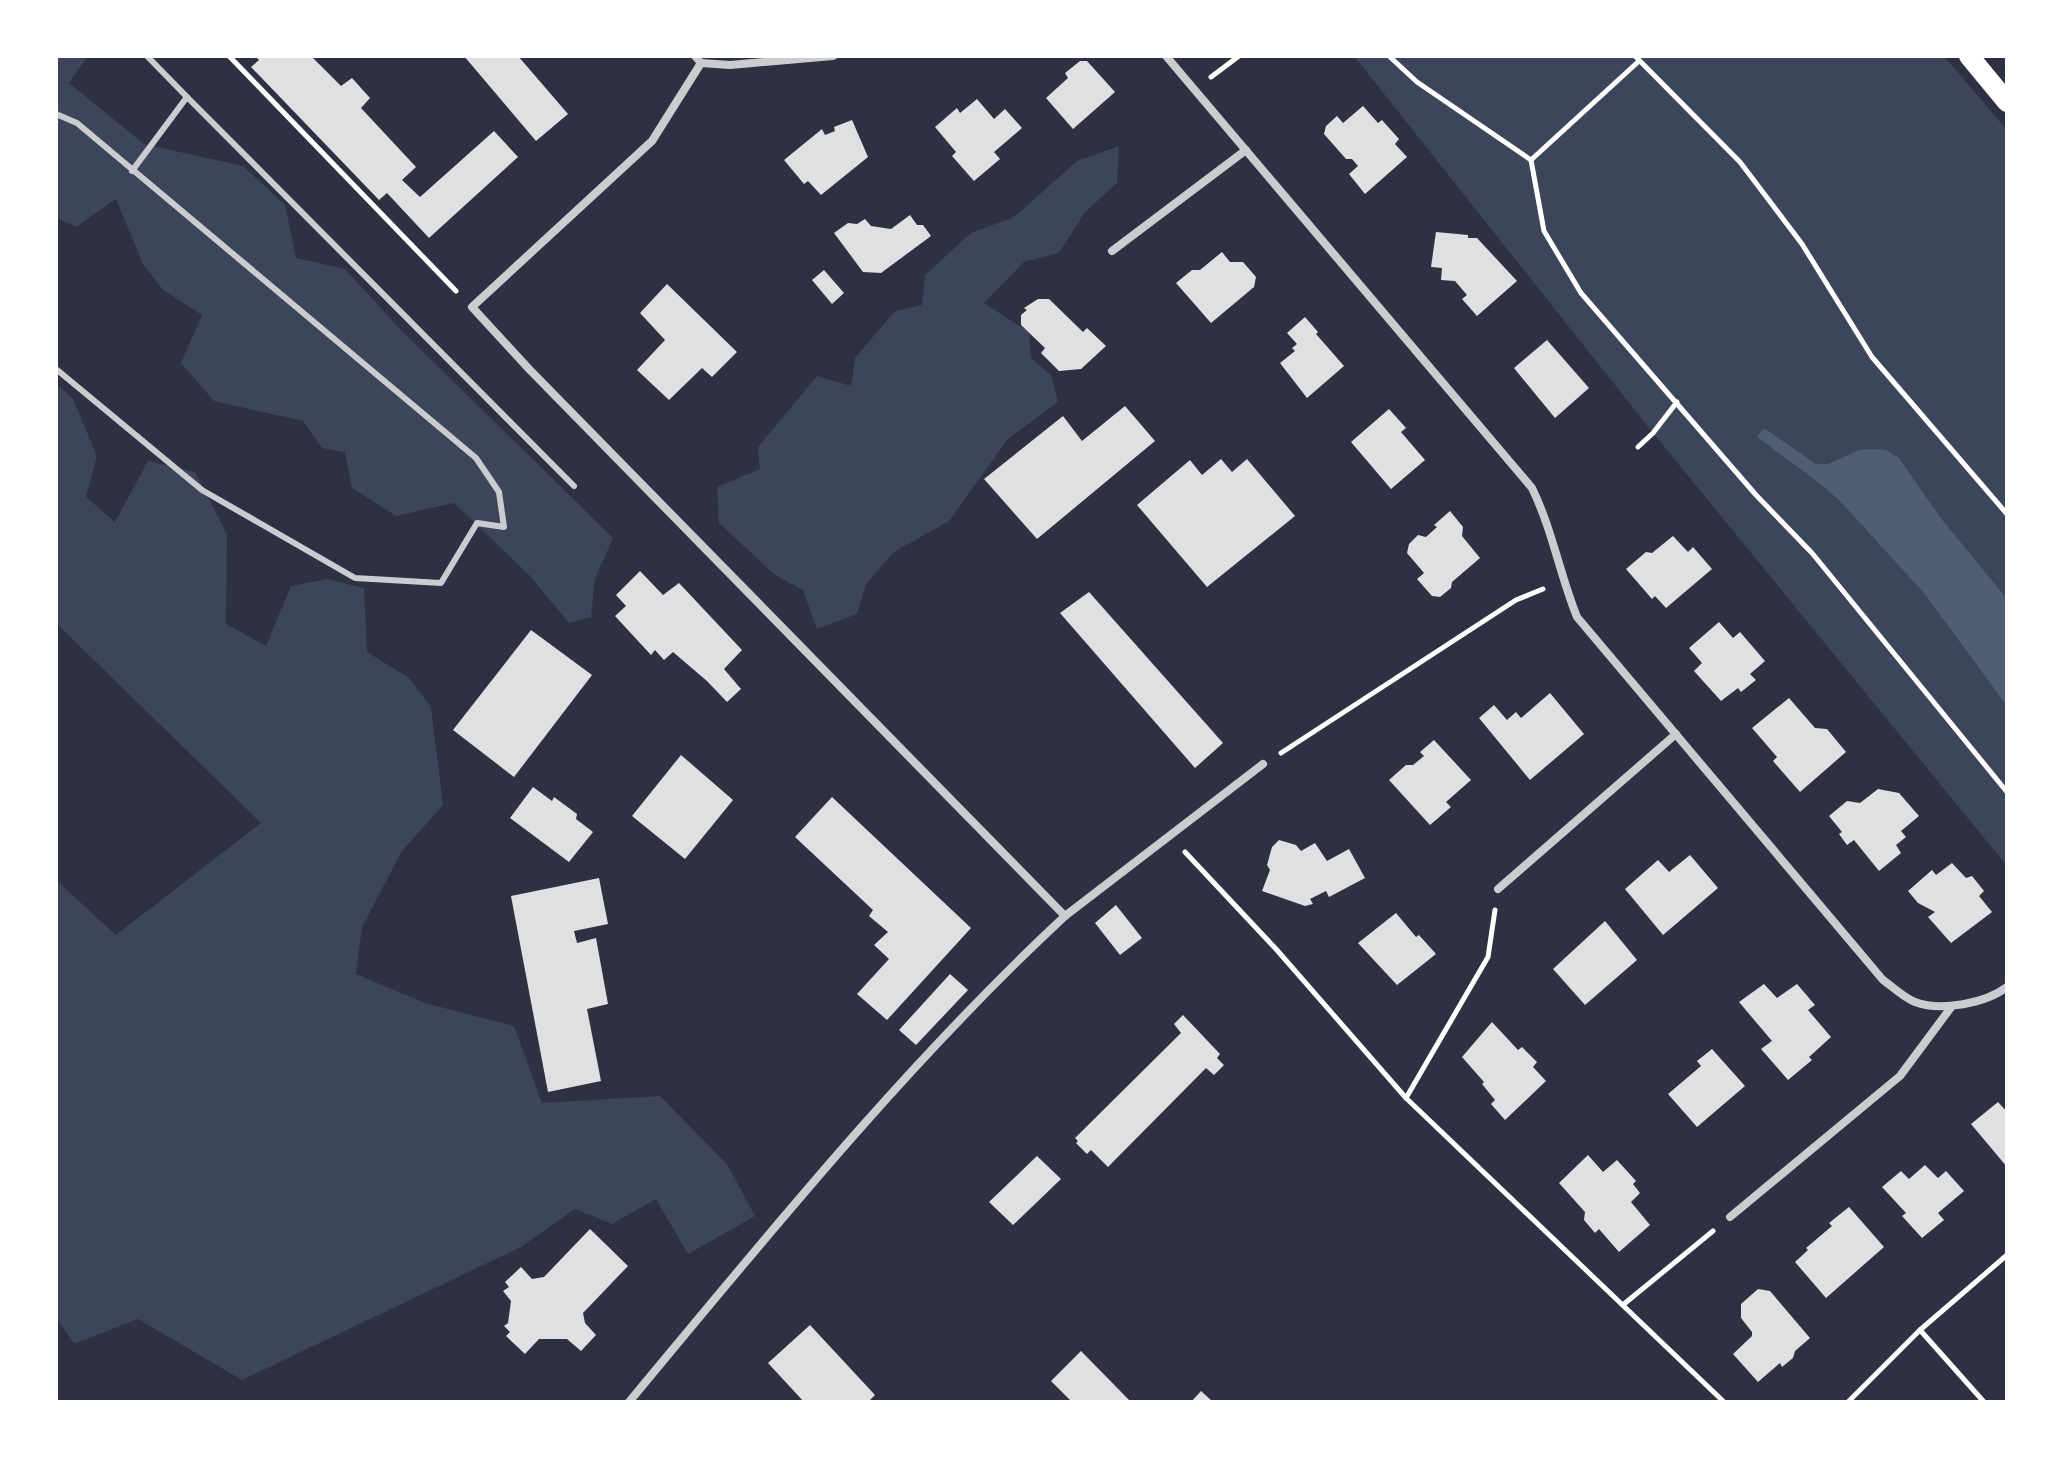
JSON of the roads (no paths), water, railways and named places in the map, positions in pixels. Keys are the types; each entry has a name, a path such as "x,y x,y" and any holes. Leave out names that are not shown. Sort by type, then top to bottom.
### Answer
{"main road":[{"path":"1969,56 2007,102"}],"street":[{"path":"833,56 730,65 698,59 652,141 472,307 529,369 1065,916"},
{"path":"1166,56 1532,488 1542,509 1577,617 1883,980 1916,1002 1952,1006 1995,996 2007,987"},
{"path":"1112,251 1246,150"},
{"path":"1498,889 1676,734"},
{"path":"629,1402 775,1226 994,982 1065,916 1263,764"},
{"path":"1730,1217 1900,1076 1952,1006"}],"lane":[{"path":"147,56 574,486"},
{"path":"132,171 187,97"},
{"path":"56,114 77,123 476,458 499,492 504,527 477,523 441,583 355,578 202,490 56,369"}]}
